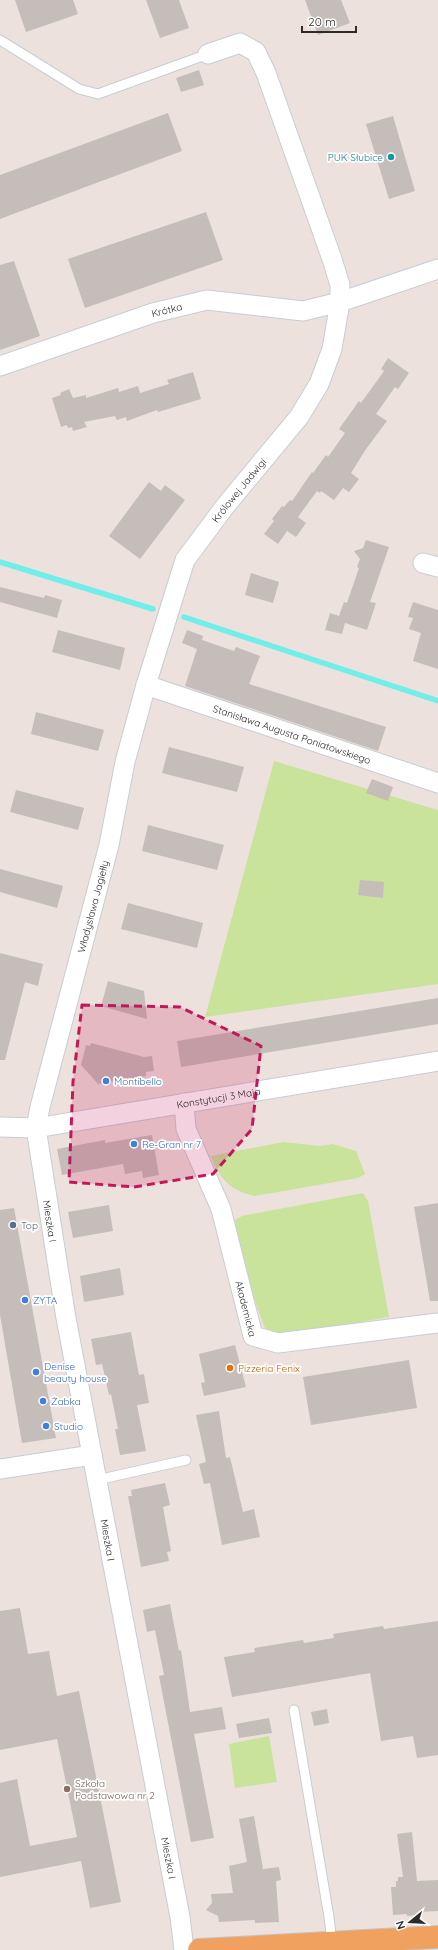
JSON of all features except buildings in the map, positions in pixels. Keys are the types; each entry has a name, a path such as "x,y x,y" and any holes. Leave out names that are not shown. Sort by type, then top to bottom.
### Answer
{"main road":[{"path":"200,1950 438,1937"}],"street":[{"path":"208,54 240,43 256,52 266,73 332,259 340,285 340,302"},
{"name":"Krótka","path":"0,366 153,313 207,300 303,312 340,302 438,269"},
{"name":"Królowej Jadwigi","path":"146,685 185,560 226,505 299,417 319,384 332,349 340,302"},
{"name":"Stanisława Augusta Poniatowskiego","path":"146,685 438,783"},
{"name":"Władysława Jagiełły","path":"36,1128 40,1107 109,845 125,762 146,685"},
{"name":"Konstytucji 3 Maja","path":"0,1126 36,1128 438,1063"},
{"name":"Akademicka","path":"184,1103 186,1129 221,1209 253,1336 278,1343 438,1323"},
{"name":"Mieszka I","path":"36,1128 64,1311 180,1917 184,1950"},
{"path":"0,1469 92,1455"}],"lane":[{"path":"0,40 79,89 98,94 208,54"},
{"path":"97,1480 186,1460"},
{"path":"294,1710 332,1942"}],"highlighted area":[{"path":"82,1005 180,1007 261,1046 252,1129 213,1174 134,1187 69,1182 73,1082"}],"green space":[{"path":"274,761 438,810 438,984 205,1017"},
{"path":"284,1142 320,1146 333,1144 356,1151 365,1174 358,1178 255,1196 239,1191 227,1183 218,1171 211,1156"},
{"path":"363,1193 368,1201 389,1317 278,1336 266,1331 243,1262 235,1220 242,1216"},
{"path":"269,1736 277,1782 235,1788 229,1744"}],"waterway":[{"path":"0,562 153,609"},
{"path":"184,617 438,701"}],"place":[{"name":"PUK Słubice","path":"391,157"},
{"name":"Montibello","path":"106,1081"},
{"name":"Re-Gran nr 7","path":"134,1144"},
{"name":"Top","path":"13,1225"},
{"name":"ZYTA","path":"25,1300"},
{"name":"Pizzeria Fenix","path":"230,1368"},
{"name":"Denise beauty house","path":"36,1372"},
{"name":"Żabka","path":"43,1401"},
{"name":"Studio","path":"46,1426"},
{"name":"Szkoła Podstawowa nr 2","path":"67,1789"}]}
